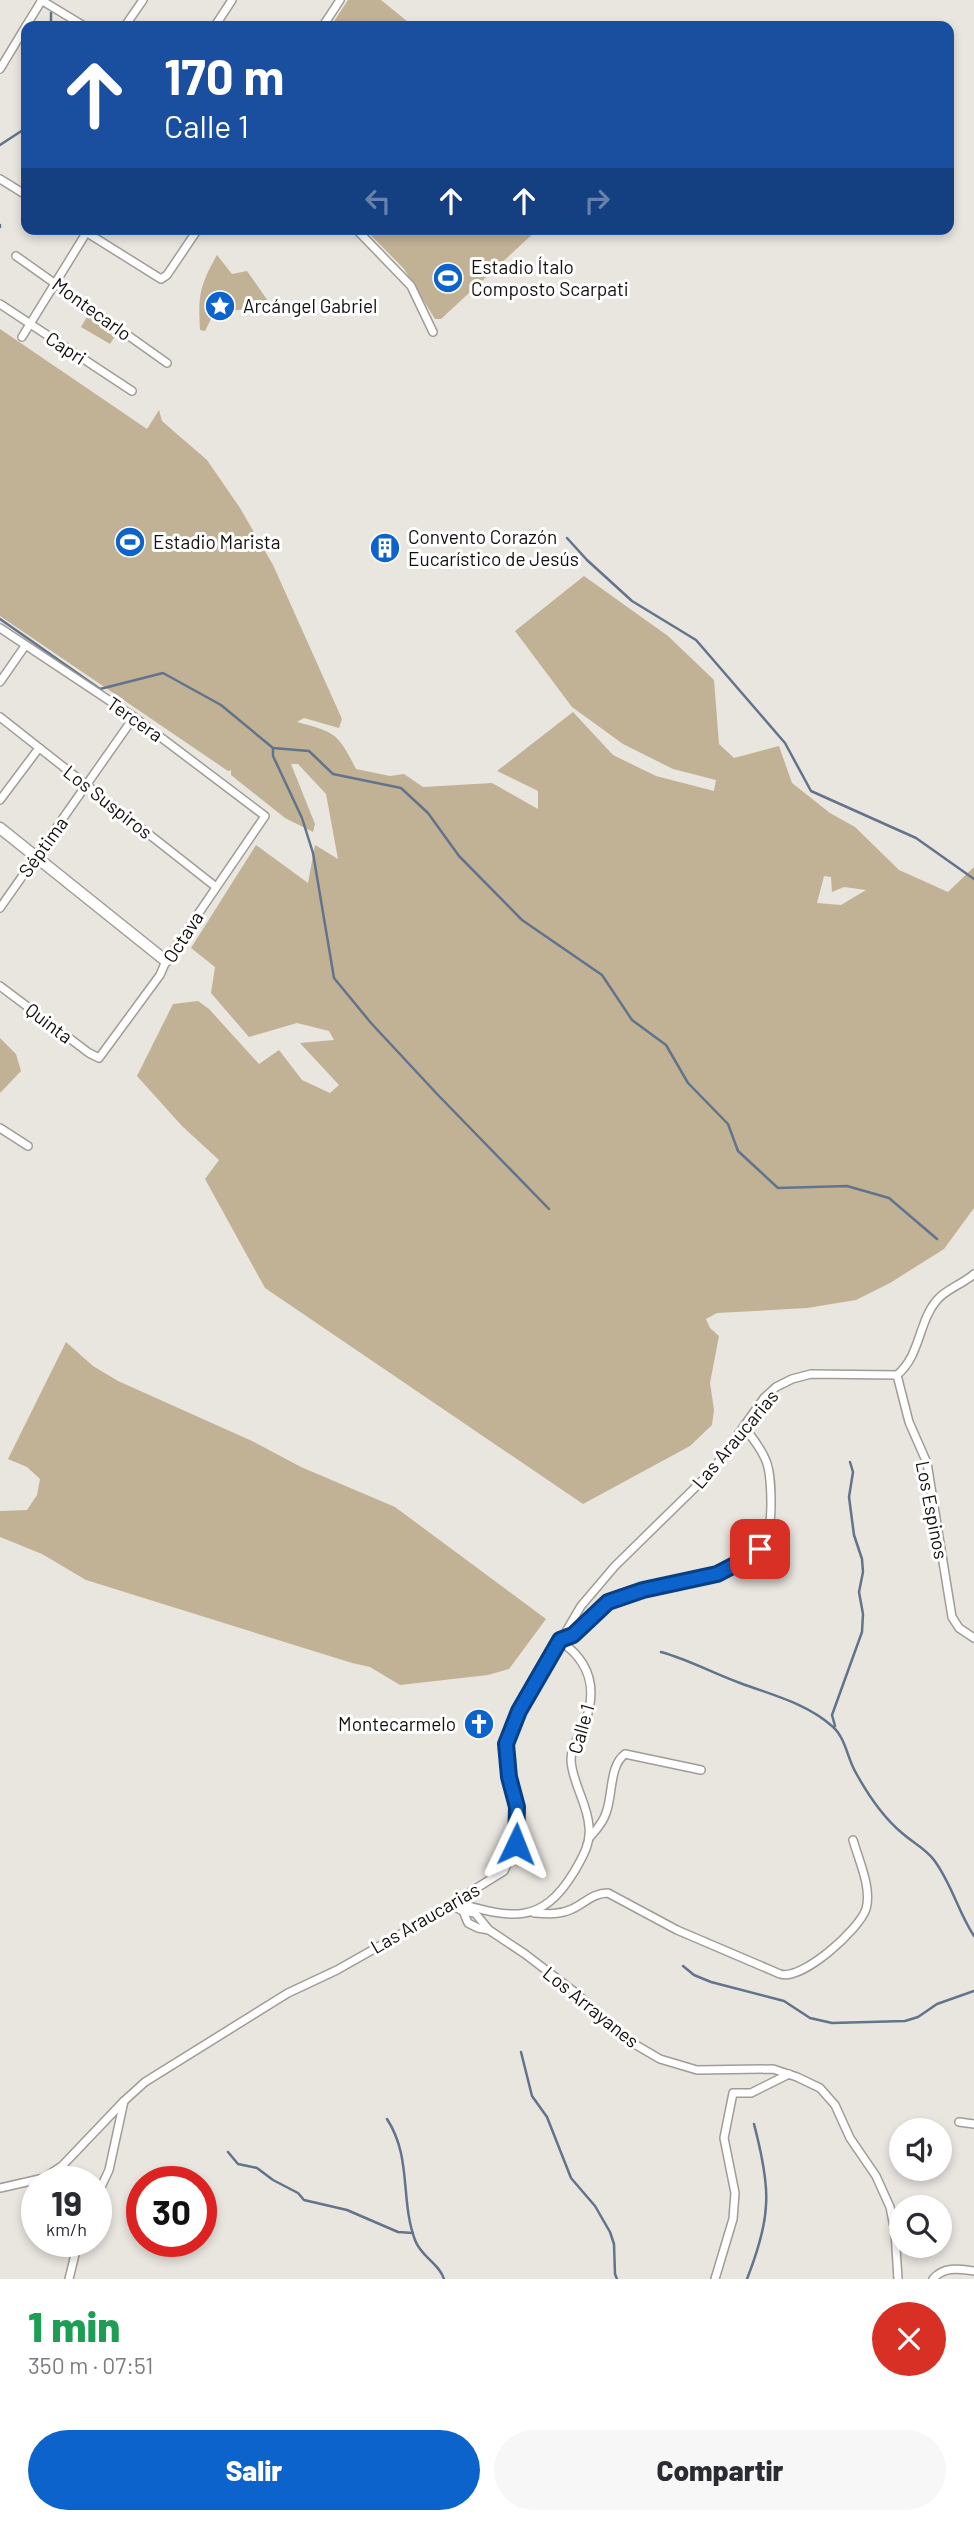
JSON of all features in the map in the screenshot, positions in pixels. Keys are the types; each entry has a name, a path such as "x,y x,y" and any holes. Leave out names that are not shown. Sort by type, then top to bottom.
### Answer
{"street":[{"path":"29,21 42,0 76,21"},
{"path":"128,21 143,0"},
{"path":"218,21 232,0"},
{"path":"326,21 340,0"},
{"path":"0,69 21,34"},
{"path":"0,179 21,192"},
{"path":"22,337 82,235"},
{"path":"93,235 162,279 194,235"},
{"path":"362,235 411,286 433,332"},
{"name":"Montecarlo","path":"16,256 167,363"},
{"name":"Capri","path":"0,304 132,391"},
{"name":"Tercera","path":"0,628 134,717 265,816"},
{"path":"0,682 25,646"},
{"name":"Los Suspiros","path":"0,717 216,887"},
{"name":"Séptima","path":"0,908 134,717"},
{"path":"0,800 39,748"},
{"name":"Octava","path":"99,1058 160,975 166,961 265,816"},
{"path":"0,828 166,961"},
{"name":"Quinta","path":"0,986 99,1058"},
{"path":"0,1128 28,1146"},
{"path":"897,1374 912,1358 937,1298 974,1274"},
{"name":"Las Araucarias","path":"0,2188 44,2178 62,2166 145,2082 288,1993 337,1970 495,1878 509,1862 516,1844 517,1807 509,1777 506,1744 519,1711 581,1606 615,1566 712,1471 764,1398 776,1387 792,1378 811,1374 897,1374"},
{"name":"Los Espinos","path":"897,1374 909,1422 927,1464 952,1617 959,1628 974,1638"},
{"path":"560,1640 573,1635 608,1602 643,1590 717,1574 760,1549 767,1537 771,1514 771,1471 761,1448 744,1427"},
{"name":"Calle 1","path":"560,1640 574,1650 585,1664 589,1677 590,1708 571,1759 589,1823 590,1837"},
{"path":"533,1913 561,1892 584,1854 590,1837 606,1813 618,1762 625,1754 701,1770"},
{"path":"452,1903 514,1916 533,1913 553,1915 574,1908 599,1893 608,1893 677,1930 780,1974 794,1974 840,1943 866,1910 868,1893 853,1840"},
{"name":"Los Arrayanes","path":"452,1903 463,1911 475,1913 489,1930 576,1993 624,2038 660,2059 697,2070 773,2069 820,2088 835,2105 850,2138 876,2176 890,2207 895,2232 898,2279"},
{"path":"715,2279 733,2218 735,2193 724,2138 733,2093 751,2093 789,2074"},
{"path":"110,2166 124,2101"},
{"path":"958,2122 974,2124"},
{"path":"69,2279 75,2257"},
{"path":"933,2279 942,2271 974,2271"}],"shaded area":[{"path":"348,0 381,0 407,21 334,21"},
{"name":"Estadio Ítalo Composto Scarpati","path":"371,235 532,235 441,319 435,319 404,269"},
{"path":"217,255 232,274 247,271 273,308 215,311 205,331 200,330 201,291"},
{"path":"92,308 121,327 110,344 81,327"},
{"path":"0,329 147,429 159,410 162,421 207,460 240,508 273,565 342,719 339,728 304,718 297,722 320,728 334,736 345,748 356,769 390,776 404,774 423,787 492,783 538,809 538,791 497,771 573,712 613,755 656,776 714,791 716,780 673,769 623,744 572,707 515,631 584,576 668,636 714,680 719,744 734,758 779,746 792,783 830,813 855,827 899,870 948,892 974,867 974,1208 944,1249 890,1283 856,1300 807,1308 717,1313 706,1319 710,1328 719,1336 710,1383 714,1410 712,1425 690,1446 583,1504 265,1288 205,1179 219,1160 182,1126 137,1076 173,1004 198,1001 209,1009 259,1064 279,1050 302,1080 330,1093 339,1085 300,1043 334,1040 329,1031 297,1023 249,1037 211,993 215,967 191,948 256,845 308,883 315,845 338,859 326,794 298,764 291,764 315,824 313,832 285,818 231,775 231,770 228,771 0,616","holes":["824,876 831,877 832,892 844,887 866,890 841,905 817,903"]},
{"path":"0,1038 16,1054 21,1071 0,1093"},
{"path":"66,1342 93,1366 118,1381 252,1441 301,1467 395,1507 546,1619 509,1669 488,1675 400,1685 370,1667 86,1580 42,1554 0,1537 0,1511 27,1510 37,1495 40,1479 27,1467 8,1459"}],"waterway":[{"path":"51,13 51,21"},
{"path":"0,145 21,131"},
{"path":"567,538 632,601 696,640 785,743 811,791 916,838 974,879"},
{"path":"0,619 100,689 163,673 221,705 273,748 309,751 333,774 401,788 428,813 459,856 522,920 602,975 632,1020 666,1045 688,1083 728,1124 738,1151 778,1188 847,1186 889,1198 937,1239"},
{"path":"273,748 273,756 302,818 313,853 334,978 371,1023 438,1095 549,1209"},
{"path":"835,1726 832,1715 862,1632 863,1614 859,1592 863,1572 849,1497 853,1472 850,1462"},
{"path":"661,1652 788,1700 811,1711 832,1726 840,1736 856,1773 876,1805 895,1827 931,1856 940,1869 974,1936"},
{"path":"683,1966 694,1975 711,1982 784,2001 810,2018 832,2023 905,2021 918,2017 937,2004 974,1991"},
{"path":"521,2052 532,2096 547,2117 571,2178 595,2206 610,2232 614,2244 617,2279"},
{"path":"387,2119 400,2148 415,2240 444,2279"},
{"path":"747,2279 762,2233 766,2205 765,2175 754,2124"},
{"path":"228,2152 238,2164 257,2168 298,2193 304,2200 347,2210 398,2232 413,2233"}],"place":[{"name":"Estadio Ítalo Composto Scarpati","path":"448,278"},
{"name":"Arcángel Gabriel","path":"220,306"},
{"name":"Estadio Marista","path":"130,542"},
{"name":"Convento Corazón Eucarístico de Jesús","path":"385,548"},
{"name":"Montecarmelo","path":"479,1724"}],"route":[{"path":"516,1844 517,1807 509,1777 506,1744 519,1711 560,1640 573,1635 608,1602 643,1590 717,1574 760,1549"}]}
